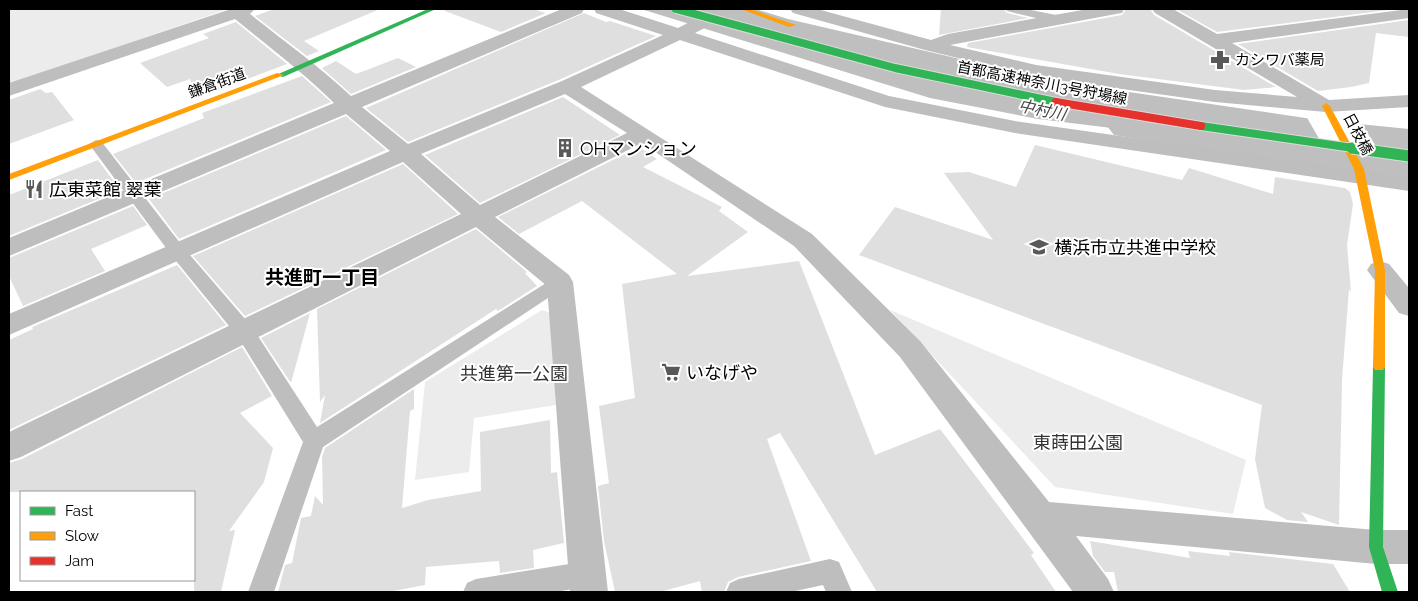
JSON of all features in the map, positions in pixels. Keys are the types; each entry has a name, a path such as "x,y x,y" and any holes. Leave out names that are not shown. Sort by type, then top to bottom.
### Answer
{"main road":[{"name":"鎌倉街道","path":"174,102 299,63 409,9"},
{"name":"鎌倉街道","path":"9,177 433,9"},
{"name":"首都高速神奈川3号狩場線","path":"676,9 875,63 1029,97 1186,125 1409,156"},
{"path":"738,9 797,20"},
{"path":"744,9 797,20"},
{"name":"首都高速神奈川3号狩場線","path":"1086,95 1227,120 1409,145"},
{"name":"日枝橋","path":"1329,110 1360,173 1380,270 1393,547 1390,592"}],"street":[{"path":"9,248 576,9"},
{"path":"602,9 885,101 1015,128 1360,173 1409,184"},
{"path":"9,325 406,153 566,87 680,34 726,9"},
{"path":"932,46 948,39 1116,9"},
{"path":"1161,9 1329,110"},
{"path":"9,90 242,10 299,63 314,72 349,106 478,216 560,282 588,583"},
{"path":"1214,40 1409,13"},
{"path":"797,20 932,46 1036,72 1215,96 1329,110 1382,102 1409,101"},
{"path":"566,87 643,134 803,240 910,349 1040,517 1095,592"},
{"path":"1382,102 1409,110"},
{"path":"9,447 643,134"},
{"path":"1380,270 1409,306"},
{"path":"1040,517 1393,547"}],"lane":[{"path":"1011,9 1058,19"},
{"path":"96,144 178,252 245,332 314,441"},
{"path":"261,592 314,441 560,282"},
{"path":"739,592 830,571 839,592"},
{"path":"476,592 588,583"}],"green space":[{"path":"9,9 228,9 9,84"},
{"name":"共進第一公園","path":"542,310 550,313 556,405 474,418 469,472 415,480 425,382"},
{"name":"東蒔田公園","path":"890,310 1246,460 1233,514 1055,487"}],"water":[{"path":"641,9 755,9 788,19 1054,81 1319,120 1409,129 1409,164 1038,119 930,98"}],"pier":[{"path":"1306,116 1360,122 1388,164 1329,156"}],"building":[{"path":"274,9 380,9 304,41 319,51 307,56 255,16"},
{"path":"445,9 533,9 546,13 501,32 445,11"},
{"path":"941,9 1003,9 1007,13 1028,18 939,35"},
{"path":"1126,9 1150,9 1154,15 1276,87 1244,90 1119,74 967,47 968,43 1122,15"},
{"path":"1176,9 1396,9 1217,32"},
{"path":"584,13 606,22 610,21 656,36 561,79 408,142 366,108"},
{"path":"1409,20 1409,37 1376,33 1369,83 1351,87 1318,91 1238,44"},
{"path":"236,22 287,64 197,98 190,79 167,87 140,63 209,38 203,34"},
{"path":"398,58 416,67 351,94 322,68 336,61 356,74"},
{"path":"302,76 331,102 136,183 113,154 204,118 202,113"},
{"path":"40,89 46,93 52,92 74,120 9,144 9,100"},
{"path":"563,97 620,135 480,203 425,155"},
{"path":"346,116 386,150 179,239 149,199"},
{"path":"1035,145 1182,180 1189,168 1273,194 1275,177 1345,188 1350,192 1353,204 1347,245 1351,292 1349,289 1342,380 1339,525 1301,512 1308,522 1287,520 1265,508 1255,459 1262,405 859,255 895,207 993,240 944,173 969,172 1016,187"},
{"path":"639,147 657,159 643,167 722,207 719,211 748,232 687,276 799,261 875,455 940,429 1034,553 1031,555 1056,592 877,592 780,433 767,439 811,561 738,577 728,582 724,592 702,592 700,581 660,592 615,592 604,541 598,486 609,483 599,406 635,398 622,284 677,274 582,201 519,234 498,217"},
{"path":"98,160 120,190 9,236 9,195"},
{"path":"403,164 458,214 245,316 193,256"},
{"path":"133,206 147,225 91,249 105,271 23,306 9,276 9,258"},
{"path":"476,229 527,272 525,273 537,286 498,311 496,309 320,423 325,395 320,402 317,309"},
{"path":"177,265 226,325 9,430 9,340 33,329 32,327"},
{"path":"310,313 291,383 261,338"},
{"path":"242,347 272,396 240,413 273,448 264,482 229,531 235,530 221,592 194,592 195,491 9,492 9,463 22,459"},
{"path":"414,389 414,409 410,411 402,508 428,500 481,491 480,432 550,420 551,473 557,472 564,543 533,550 534,568 500,573 499,561 426,567 425,585 388,592 278,592 285,565 292,563 301,518 311,516 315,496 323,505 322,457 325,448"},
{"path":"1090,541 1190,558 1188,551 1230,556 1229,552 1333,564 1350,592 1118,592 1114,572 1105,572 1093,556"}],"waterway":[{"name":"中村川","path":"1129,126 1409,169"}],"traffic: fast":[{"path":"280,75 433,9"},
{"path":"676,9 895,68 1056,102"},
{"path":"1201,126 1409,156"},
{"path":"1379,367 1376,547 1390,592"}],"traffic: slow":[{"path":"744,9 792,25"},
{"path":"9,177 280,75"},
{"path":"1326,106 1359,169 1380,270 1379,367"}],"traffic: jam":[{"path":"1056,102 1201,126"}],"place":[{"name":"カシワバ薬局","path":"1220,60"},
{"name":"OHマンション","path":"565,148"},
{"name":"広東菜館 翠葉","path":"34,189"},
{"name":"横浜市立共進中学校","path":"1039,247"},
{"name":"いなげや","path":"671,372"}],"district":[{"name":"共進町一丁目","path":"322,277"}]}
